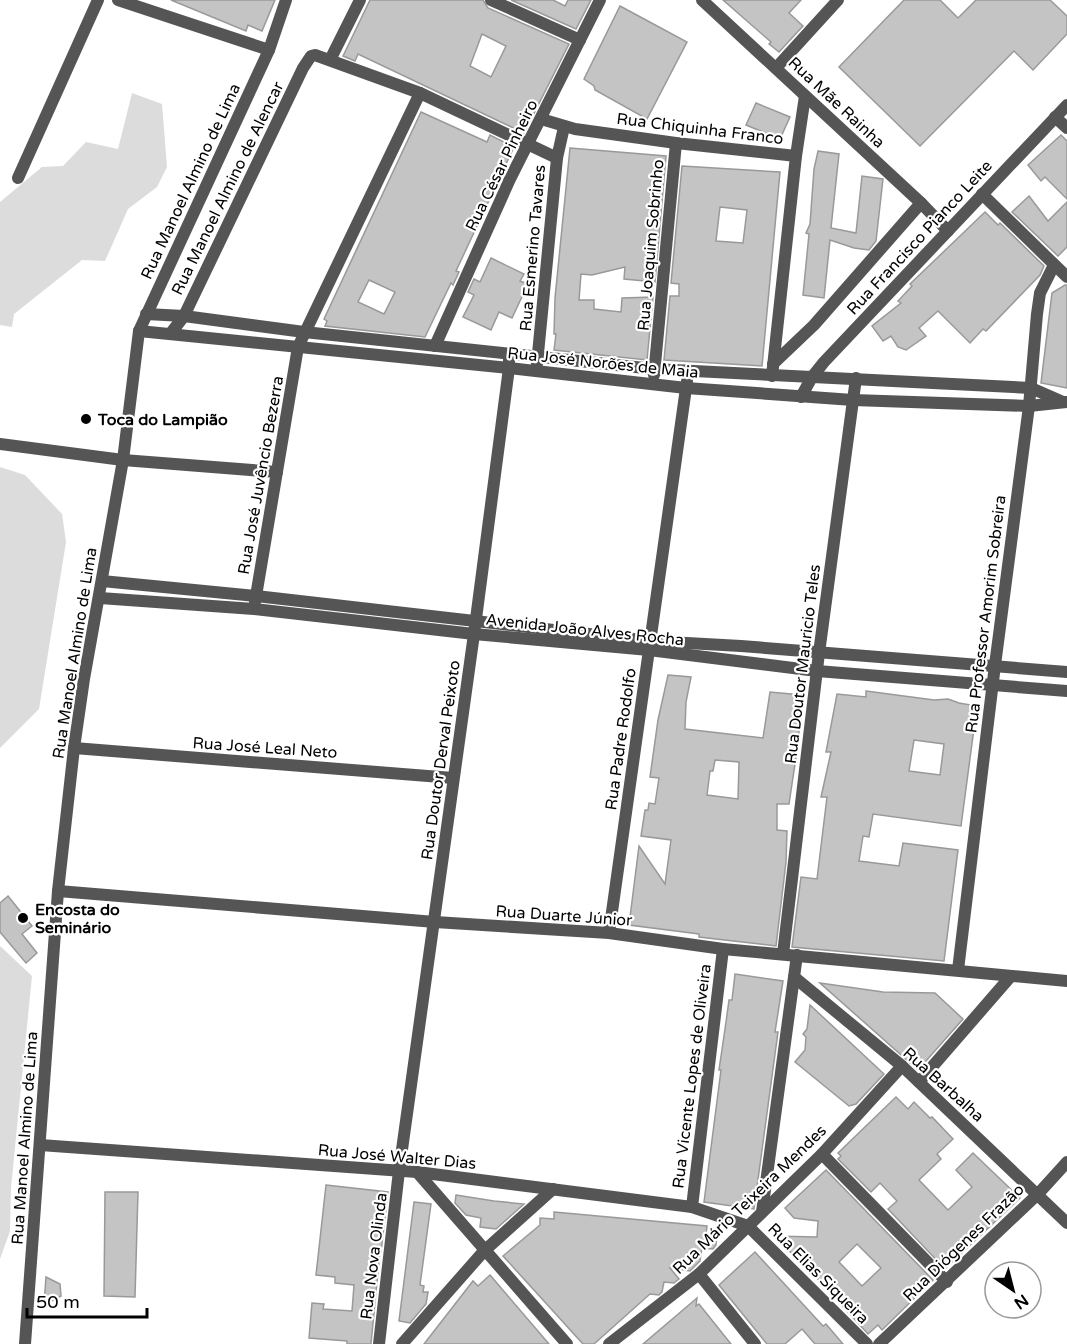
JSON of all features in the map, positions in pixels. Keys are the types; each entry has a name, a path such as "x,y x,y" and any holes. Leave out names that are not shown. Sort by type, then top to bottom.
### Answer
{"street":[{"path":"18,178 98,0"},
{"path":"118,0 269,50"},
{"name":"Rua Manoel Almino de Lima","path":"25,1344 58,891 74,748 123,460 139,331 269,50 286,0"},
{"path":"360,0 330,60 420,93 557,158"},
{"path":"491,0 579,40"},
{"name":"Rua César Pinheiro","path":"435,346 528,144 600,0"},
{"name":"Rua Mãe Rainha","path":"702,0 921,203 948,231"},
{"path":"776,68 835,1"},
{"name":"Rua Manoel Almino de Alencar","path":"171,333 184,316 303,68 311,56 315,55 330,60"},
{"path":"298,347 420,93"},
{"name":"Rua Chiquinha Franco","path":"541,119 564,127 676,143 796,156 805,96"},
{"name":"Rua Francisco Pianco Leite","path":"801,397 824,362 1067,105"},
{"path":"1055,117 1067,128"},
{"name":"Rua Esmerino Tavares","path":"537,372 557,158 564,127"},
{"name":"Rua Joaquim Sobrinho","path":"652,385 676,143"},
{"path":"773,370 796,156"},
{"path":"982,194 1067,277"},
{"path":"773,370 921,203"},
{"name":"Rua Professor Amorim Sobreira","path":"958,970 1029,406 1040,293 1054,265"},
{"name":"Rua José Norões de Maia","path":"146,314 184,316 304,332 688,372 773,370 812,377 1031,388 1066,402"},
{"name":"Rua José Norões de Maia","path":"139,331 509,368 652,385 801,397 1029,406 1066,402"},
{"name":"Rua José Juvêncio Bezerra","path":"254,609 298,347"},
{"name":"Rua Doutor Derval Peixoto","path":"399,1171 476,621 509,354"},
{"name":"Rua Padre Rodolfo","path":"609,933 688,372"},
{"name":"Rua Doutor Mauricio Teles","path":"783,954 819,653 856,378"},
{"path":"0,444 123,460 277,472"},
{"name":"Avenida João Alves Rocha","path":"102,580 476,621 650,646 736,662 817,671 1067,691"},
{"name":"Avenida João Alves Rocha","path":"100,598 254,609 474,634 650,646 741,646 1067,672"},
{"path":"335,618 338,605"},
{"path":"402,626 406,613"},
{"path":"736,662 741,646"},
{"path":"893,676 896,658"},
{"name":"Rua José Leal Neto","path":"74,748 453,778"},
{"name":"Rua Duarte Júnior","path":"58,891 435,922 609,933 723,948 1067,981"},
{"name":"Rua Vicente Lopes de Oliveira","path":"692,1207 723,948"},
{"path":"762,1212 797,955"},
{"path":"919,1082 1011,976"},
{"name":"Rua Barbalha","path":"794,977 902,1066 1067,1223"},
{"name":"Rua Mário Teixeira Mendes","path":"609,1344 699,1274 822,1154 902,1066"},
{"name":"Rua José Walter Dias","path":"40,1145 417,1172 692,1207 748,1226"},
{"path":"822,1154 947,1282"},
{"name":"Rua Diógenes Frazão","path":"879,1344 1038,1194 1067,1162"},
{"name":"Rua Nova Olinda","path":"379,1344 399,1171"},
{"path":"417,1172 567,1344"},
{"path":"402,1344 484,1251 553,1189"},
{"name":"Rua Elias Siqueira","path":"748,1226 867,1344"},
{"path":"699,1274 755,1344"}],"shaded area":[{"path":"132,93 162,104 167,167 157,187 128,209 105,261 82,260 14,314 12,327 0,325 0,202 42,167 63,166 86,142 118,149"},
{"path":"0,467 25,475 62,514 66,542 39,709 0,748"},
{"path":"0,946 32,976 11,1188 10,1231 0,1259"}],"building":[{"path":"171,0 275,0 262,31 248,25 246,31"},
{"path":"370,0 483,0 488,8 569,44 524,133 358,54 355,61 343,56","holes":["482,34 506,46 491,77 470,66"]},
{"path":"511,0 553,0 565,6 568,0 591,0 576,29"},
{"path":"723,0 801,0 789,13 803,26 779,52 769,44 771,42"},
{"path":"904,0 940,0 958,18 976,0 1050,0 1067,16 1067,34 1033,70 1014,51 920,146 839,67"},
{"path":"620,6 687,42 647,119 595,90 594,86 584,79"},
{"path":"756,103 790,117 780,139 746,125"},
{"path":"421,112 487,142 490,135 514,147 456,271 459,272 453,285 451,283 425,337 325,326 327,321 324,319","holes":["369,280 395,292 384,314 358,302"]},
{"path":"1061,135 1067,141 1067,199 1045,177 1041,181 1028,165"},
{"path":"570,148 666,156 655,282 624,279 625,267 592,275 581,274 579,300 594,300 594,309 621,312 622,298 653,297 647,360 554,350 555,298"},
{"path":"818,151 839,154 831,228 856,233 862,176 883,179 876,241 869,250 830,240 824,298 803,295 809,234 806,233 810,224 814,169"},
{"path":"682,166 780,172 762,366 664,360 670,296 679,296 679,284 671,283","holes":["720,207 747,210 743,243 716,241"]},
{"path":"1029,196 1048,221 1067,202 1067,247 1058,256 1012,212"},
{"path":"985,212 998,225 1000,223 1044,266 1040,275 986,331 983,329 970,343 938,311 919,328 926,336 906,350 898,347 891,336 883,341 872,326 901,303 898,301 912,286 910,284"},
{"path":"491,258 524,274 520,281 528,284 512,318 499,312 491,330 463,317 474,295 468,292 474,279 480,282"},
{"path":"1067,285 1067,388 1041,383 1052,293"},
{"path":"668,675 691,677 686,702 685,729 763,738 770,692 802,695 798,744 789,804 777,804 777,830 787,831 786,862 776,946 699,937 699,934 629,925 639,846 665,884 671,840 641,836 645,810 648,810 649,803 655,804 659,778 650,777 658,720","holes":["715,760 739,762 738,799 707,795 710,771 713,771"]},
{"path":"866,691 934,700 948,699 977,706 961,826 873,814 869,837 863,836 859,861 899,866 903,843 958,850 944,961 792,947 801,877 817,879 827,797 821,797 831,752 826,752 837,694 866,697","holes":["914,740 944,744 940,775 909,771"]},
{"path":"8,896 32,926 22,934 37,953 26,963 0,932 0,903"},
{"path":"735,974 783,981 754,1209 704,1202 721,1070 719,1070"},
{"path":"820,983 883,992 935,993 963,1019 918,1070"},
{"path":"810,1005 884,1074 856,1104 849,1106 795,1062 805,1050 806,1037 803,1034 807,1029"},
{"path":"896,1097 908,1109 914,1102 953,1139 937,1154 941,1159 919,1180 948,1210 972,1187 956,1170 973,1153 1020,1198 945,1269 888,1209 897,1201 880,1183 871,1192 838,1159 841,1156 838,1153"},
{"path":"826,1170 933,1280 882,1330 878,1325 868,1334 815,1276 774,1236 817,1237 818,1221 794,1218 785,1208","holes":["857,1244 881,1268 862,1286 839,1262"]},
{"path":"326,1185 388,1192 371,1344 347,1344 347,1341 309,1338 312,1303 324,1304 323,1309 352,1311 354,1285 335,1283 335,1277 316,1275"},
{"path":"105,1192 138,1192 135,1297 104,1296"},
{"path":"456,1195 524,1204 496,1229 480,1227 481,1218 466,1215 455,1203"},
{"path":"414,1202 431,1204 420,1285 424,1286 423,1292 428,1292 426,1304 410,1323 399,1321"},
{"path":"554,1212 707,1226 706,1234 717,1234 716,1245 713,1249 702,1248 700,1261 690,1271 670,1268 679,1279 674,1283 664,1282 659,1295 650,1294 594,1344 583,1344 503,1256 540,1225 540,1218 554,1219"},
{"path":"755,1252 823,1326 826,1324 843,1344 815,1344 802,1329 785,1344 767,1344 719,1285"},
{"path":"490,1275 549,1344 424,1344 473,1281 478,1286"},
{"path":"46,1277 60,1284 61,1296 44,1305"},
{"path":"697,1298 696,1306 699,1304 731,1344 643,1344"}],"place":[{"name":"Toca do Lampião","path":"86,419"},
{"name":"Encosta do Seminário","path":"23,918"}]}
